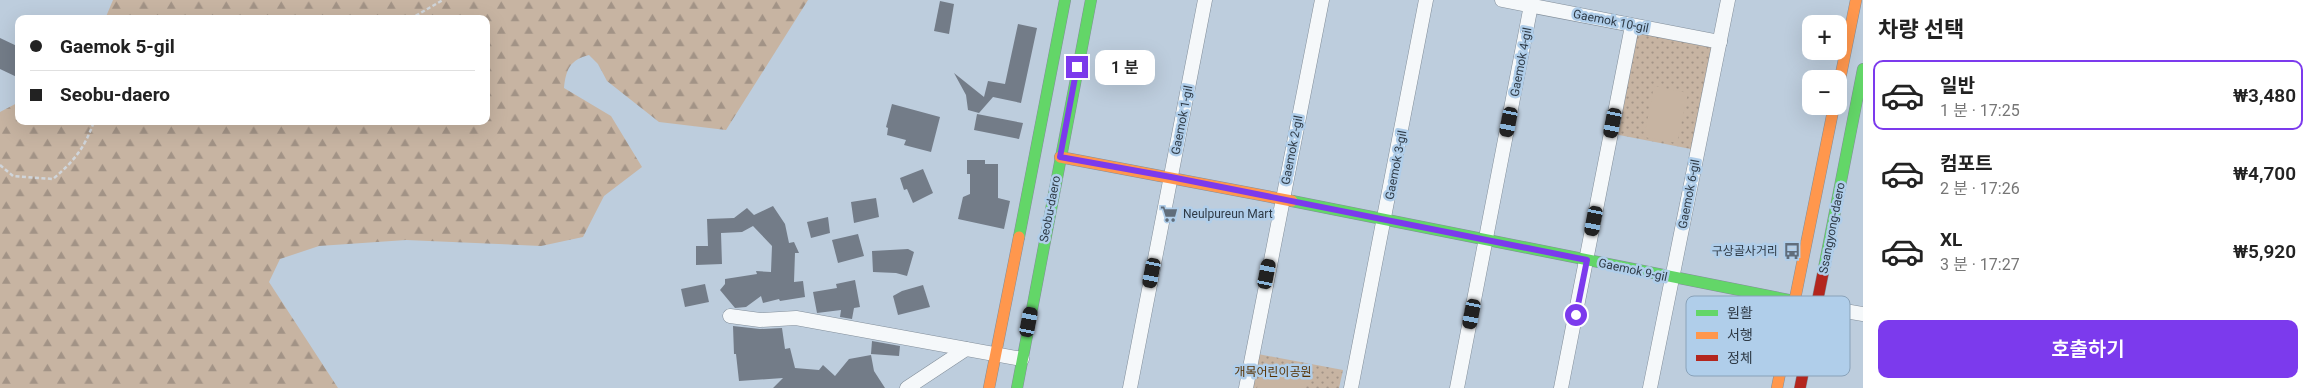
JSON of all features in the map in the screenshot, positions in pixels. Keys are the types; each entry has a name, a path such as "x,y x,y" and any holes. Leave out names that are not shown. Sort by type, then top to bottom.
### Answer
{"main road":[{"name":"Seobu-daero","path":"989,388 1065,0"},
{"name":"Seobu-daero","path":"1017,388 1090,0"},
{"path":"1842,70 1856,0"},
{"name":"Ssangyong-daero","path":"1818,296 1863,69"},
{"name":"Ssangyong-daero","path":"1795,296 1832,115"},
{"name":"Gaemok 9-gil","path":"1060,157 1282,198 1672,278 1772,296"}],"street":[{"name":"Gaemok 1-gil","path":"1130,388 1205,0"},
{"name":"Gaemok 2-gil","path":"1246,388 1322,0"},
{"name":"Gaemok 3-gil","path":"1351,388 1426,0"},
{"name":"Gaemok 10-gil","path":"1502,0 1532,3 1632,26 1720,42"},
{"name":"Gaemok 6-gil","path":"1650,388 1728,0"},
{"name":"Gaemok 4-gil","path":"1457,388 1532,3"},
{"path":"1561,388 1632,26"},
{"path":"1850,312 1863,314"},
{"path":"730,316 760,320 796,318 995,356 1022,359"},
{"path":"908,388 966,350"}],"path":[{"path":"417,15 443,0"},
{"path":"0,165 13,176 53,179 74,160 88,140 93,125"}],"green space":[{"path":"113,0 808,0 726,130 659,122 607,81 598,64 589,55 577,60 570,66 564,88 611,116 642,167 604,196 583,237 541,246 406,240 319,246 280,259 269,282 338,388 0,388 0,112 15,104 15,125 490,125 490,15 107,15"},
{"path":"1636,31 1717,47 1696,150 1614,134"},
{"path":"1654,86 1688,93 1677,143 1644,137"},
{"name":"개목어린이공원","path":"1258,354 1343,370 1339,388 1251,388"},
{"path":"1263,363 1307,373 1304,388 1257,388"}],"building":[{"path":"940,1 954,4 949,34 934,31"},
{"path":"1018,24 1037,28 1021,103 993,97 979,113 968,110 966,95 954,73 984,97 988,81 1005,84"},
{"path":"0,38 15,45 15,76 0,69"},
{"path":"892,104 940,117 931,152 904,145 906,140 887,135 888,128 886,127"},
{"path":"977,114 1023,123 1019,139 974,130"},
{"path":"967,160 985,160 985,164 998,164 998,198 1010,201 1004,229 958,219 963,197 970,194 970,174 967,174"},
{"path":"923,169 933,193 913,203 907,189 904,190 900,178"},
{"path":"876,198 879,217 854,223 851,202"},
{"path":"773,206 785,224 789,243 794,242 799,253 795,253 794,282 803,281 805,297 780,301 779,299 763,303 761,296 746,307 735,308 720,290 725,284 725,279 757,274 756,271 771,272 772,246 753,226 742,232 721,233 722,264 696,265 696,246 708,246 707,219 734,218 747,208 754,215"},
{"path":"828,217 830,233 811,238 807,222"},
{"path":"858,234 864,256 838,263 832,240"},
{"path":"908,249 914,252 907,276 896,273 873,272 872,251"},
{"path":"855,280 860,307 854,308 852,319 840,317 841,310 817,313 813,292 837,288 836,284"},
{"path":"705,284 709,302 685,307 681,289"},
{"path":"923,285 930,307 898,315 893,296 902,291"},
{"path":"733,326 760,329 782,328 785,349 790,348 795,368 819,370 823,365 835,376 849,359 871,355 874,371 885,388 773,388 783,378 739,381 736,354 734,354"},
{"path":"872,341 900,346 899,356 871,354"}],"traffic: fast":[{"path":"1019,237 1065,0"},
{"path":"1017,388 1091,0"},
{"path":"1823,273 1863,69"},
{"path":"1292,201 1769,296"}],"traffic: slow":[{"path":"1842,70 1856,0"},
{"path":"1796,296 1832,115"},
{"path":"1060,157 1292,201"},
{"path":"989,388 1019,237"},
{"path":"1777,388 1779,376"}],"traffic: jam":[{"path":"1818,296 1823,273"},
{"path":"1800,388 1802,376"}],"place":[{"name":"Neulpureun Mart","path":"1169,214"},
{"name":"구상골사거리","path":"1792,251"}],"route":[{"path":"1077,67 1060,157 1171,177 1587,260 1576,315"}]}
